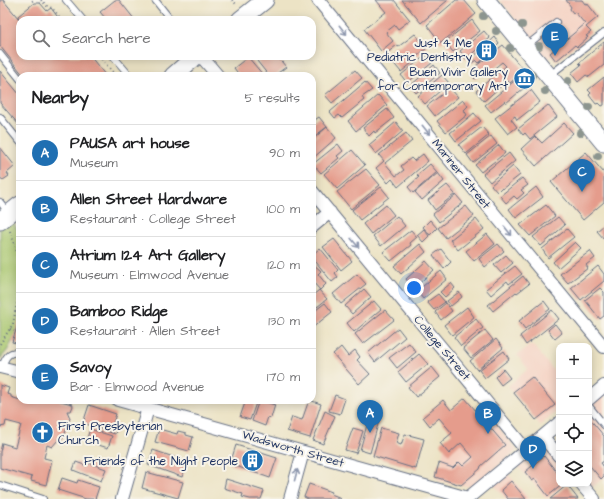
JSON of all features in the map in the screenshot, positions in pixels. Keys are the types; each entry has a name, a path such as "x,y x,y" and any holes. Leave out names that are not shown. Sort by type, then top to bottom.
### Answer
{"street":[{"path":"245,16 264,0"},
{"name":"Mariner Street","path":"318,0 604,347"},
{"path":"486,0 604,143"},
{"path":"178,72 191,60"},
{"path":"204,60 215,72"},
{"name":"College Street","path":"316,196 526,450"},
{"path":"316,224 330,212"},
{"path":"1,367 16,371"},
{"path":"592,396 604,386"},
{"path":"122,499 141,405"},
{"name":"Wadsworth Street","path":"141,405 468,498"},
{"path":"468,498 556,426"},
{"path":"543,437 556,452"},
{"path":"290,499 303,452"},
{"path":"584,487 594,499"}],"lane":[{"path":"66,0 80,16"},
{"path":"155,0 168,16"},
{"path":"525,47 556,22"},
{"path":"549,76 604,33"},
{"path":"0,54 16,74"},
{"path":"116,60 127,72"},
{"path":"0,117 16,137"},
{"path":"1,367 10,353 16,352"},
{"path":"592,410 604,424"},
{"path":"0,485 43,499"}],"path":[{"path":"41,0 47,6 52,8 59,16"},
{"path":"102,60 113,72"},
{"path":"8,214 16,248"},
{"path":"0,344 14,324 16,312"},
{"path":"10,329 14,331"}],"shaded area":[{"path":"500,0 571,0 592,25 547,60"},
{"path":"532,344 556,373 556,412 540,425 508,386 528,369 517,355"},
{"path":"604,386 604,478 587,491 584,487 592,487 592,396"},
{"path":"486,412 517,450 473,487 438,481 444,447"},
{"path":"542,447 548,449 556,459 556,487 561,487 547,499 517,465 538,448"},
{"path":"504,469 529,499 506,499 490,480"}],"green space":[{"path":"0,204 9,214 16,227 16,334 7,351 0,359"}],"building":[{"path":"0,0 3,0 16,16 16,60 93,60 103,72 21,72 0,46"},
{"path":"115,0 119,0 132,16 103,16 100,12"},
{"path":"376,0 394,0 410,20 398,29 395,25 386,32 393,41 381,51 364,29 386,12"},
{"path":"402,0 448,0 421,23"},
{"path":"456,0 464,0 476,14 441,43 427,25"},
{"path":"566,0 582,0 585,4 587,3 598,17 586,27 591,32 586,36 588,37 577,47 575,45 556,61 550,53 585,24 575,12 573,13"},
{"path":"34,3 40,3 47,11 51,8 57,16 18,16"},
{"path":"472,20 480,31 453,52 445,42"},
{"path":"484,31 490,38 466,59 460,51"},
{"path":"415,34 427,48 410,62 412,63 401,72 386,54"},
{"name":"Just 4 Me Pediatric Dentistry","path":"495,37 499,43 495,47 497,48 479,63 476,60 472,63 470,60"},
{"path":"604,42 604,65 589,77 586,75 578,82 571,73 581,65 579,63"},
{"path":"503,45 524,71 510,83 507,81 484,101 476,91 506,66 502,62 485,76 481,73 475,79 471,74 477,69 476,66"},
{"path":"426,55 432,63 407,83 401,75"},
{"path":"244,60 251,60 261,72 237,72 234,68"},
{"path":"256,60 280,60 286,67 279,72 266,72"},
{"path":"434,65 440,73 416,93 410,86"},
{"path":"355,70 362,78 332,103 325,95"},
{"path":"0,71 16,90 16,121 0,103"},
{"path":"524,73 531,82 506,103 505,101 491,112 485,105"},
{"path":"442,75 449,83 425,104 418,96"},
{"path":"604,77 604,105 602,106 599,103 596,104 589,95 591,93 588,90"},
{"path":"365,82 372,90 362,97 364,100 342,118 339,115 335,118 330,112"},
{"path":"450,88 458,97 435,116 427,106"},
{"path":"531,90 540,102 517,120 515,116 511,119 517,127 508,134 495,118"},
{"path":"378,95 387,105 356,131 348,121"},
{"path":"463,100 468,106 464,110 467,115 446,132 437,121"},
{"path":"548,105 557,117 530,139 525,133 523,135 518,129"},
{"path":"387,109 394,118 369,136 363,128"},
{"path":"474,113 481,121 456,141 450,133"},
{"path":"319,117 327,127 316,135 316,119"},
{"path":"396,122 403,131 376,154 369,145"},
{"path":"564,123 573,133 536,166 521,149 535,136 542,143"},
{"path":"327,127 336,138 316,156 316,137"},
{"path":"482,127 489,135 466,154 459,145"},
{"path":"406,133 412,141 385,163 396,176 404,170 401,166 411,158 414,161 423,154 428,161 398,187 392,179 388,183 376,168 384,161 379,155"},
{"path":"491,136 497,144 473,163 467,155"},
{"path":"338,144 343,151 337,156 339,158 321,173 316,167 316,162"},
{"path":"499,145 505,153 481,172 475,165"},
{"path":"0,147 15,166 7,173 9,176 3,180 0,178"},
{"path":"352,150 365,165 337,189 324,174"},
{"path":"586,152 604,173 604,202 583,220 551,182"},
{"path":"509,153 515,161 490,182 483,174"},
{"path":"430,164 437,172 413,193 408,187 419,177 417,175"},
{"path":"513,166 520,175 497,192 491,185"},
{"path":"366,169 380,185 351,209 337,192"},
{"path":"438,173 444,181 422,200 415,192"},
{"path":"522,178 528,185 521,190 524,193 517,199 514,196 506,203 500,196"},
{"path":"447,185 455,194 435,210 428,200"},
{"path":"381,187 389,197 360,220 352,210"},
{"path":"536,187 543,197 516,218 509,209"},
{"path":"456,195 463,203 439,222 433,214"},
{"path":"386,205 394,215 371,234 363,224"},
{"path":"546,205 555,216 530,236 520,225"},
{"path":"466,206 474,216 446,238 438,228"},
{"path":"397,216 405,226 381,246 373,236"},
{"path":"558,217 565,225 541,246 533,237"},
{"path":"476,219 484,229 458,250 450,240"},
{"path":"430,220 437,228 430,235 423,227"},
{"path":"604,225 604,239 597,231"},
{"path":"424,229 429,236 423,242 417,235"},
{"path":"567,229 574,237 548,258 542,249"},
{"path":"411,230 417,237 410,243 411,245 391,261 383,252"},
{"path":"487,234 495,244 474,261 466,251"},
{"path":"334,239 352,261 341,270 323,247"},
{"path":"575,242 581,248 558,268 553,262"},
{"path":"420,244 426,252 401,274 394,266"},
{"path":"498,244 504,251 485,267 479,259"},
{"path":"320,248 338,270 335,273 338,277 332,282 316,262 316,252"},
{"path":"441,249 451,262 444,269 433,255"},
{"path":"590,251 595,258 586,265 588,268 568,283 560,274"},
{"path":"506,255 513,263 501,273 494,265"},
{"path":"426,261 434,270 414,288 406,279"},
{"path":"515,266 522,274 509,284 507,281 491,295 486,289"},
{"path":"598,266 604,274 604,281 581,300 571,288"},
{"path":"316,267 321,271 318,274 326,284 320,290 316,286"},
{"path":"441,271 447,279 423,299 417,291"},
{"path":"357,274 366,284 341,304 333,294"},
{"path":"523,276 529,284 517,293 516,292 493,311 488,305"},
{"path":"451,283 455,288 445,297 440,292"},
{"path":"600,288 604,292 604,316 600,319 585,300"},
{"path":"364,289 371,297 352,314 345,306"},
{"path":"319,290 327,299 317,307 316,306 316,293"},
{"path":"459,292 462,297 451,306 447,301"},
{"path":"438,294 445,302 434,310 427,302"},
{"path":"374,301 381,309 354,332 347,323"},
{"path":"544,301 550,309 525,329 519,321"},
{"path":"325,303 332,312 316,325 316,310"},
{"path":"446,303 452,311 441,320 435,312"},
{"path":"467,307 474,317 452,335 444,325"},
{"path":"385,310 394,320 363,344 355,334"},
{"path":"552,310 559,319 526,345 520,336"},
{"path":"476,319 483,328 461,346 454,337"},
{"path":"555,324 562,333 555,339 548,330"},
{"path":"398,328 405,337 375,362 368,353"},
{"path":"16,330 16,343 12,342"},
{"path":"485,330 493,340 471,358 463,348"},
{"path":"496,339 503,348 477,370 470,361"},
{"path":"409,343 416,352 397,368 389,358"},
{"path":"341,347 348,356 355,350 360,357 357,360 370,374 359,384 333,354"},
{"path":"504,351 509,359 485,378 479,370"},
{"path":"419,354 428,364 406,382 398,372"},
{"path":"432,367 440,377 416,397 408,387"},
{"path":"503,369 510,378 501,385 495,377"},
{"path":"532,377 555,405 536,420 513,392"},
{"name":"First Presbyterian Church","path":"0,385 9,388 7,394 16,399 16,404 72,404 73,406 71,411 67,411 70,418 64,437 58,440 52,447 47,445 44,458 52,460 46,485 31,481 32,477 0,468 0,452 2,443 15,447 21,425 6,421 5,426 0,427"},
{"path":"335,395 345,399 340,414 329,411"},
{"path":"465,398 505,445 461,485 435,477 439,463 453,468 459,462 463,466 473,457 461,443 449,454 440,443 452,433 439,418 430,426 423,417 443,400 451,410"},
{"path":"316,402 321,404 310,438 287,431 292,417 302,420 308,404 316,404"},
{"path":"245,404 256,404 250,420 240,417"},
{"path":"258,404 275,405 271,418 268,417 265,426 252,421"},
{"path":"89,405 116,414 113,423 118,425 115,434 83,423"},
{"path":"325,411 335,416 323,444 313,440"},
{"path":"370,414 380,417 370,453 360,450"},
{"path":"592,422 604,436 604,461 601,463 604,467 604,476 601,479 592,468"},
{"path":"353,428 363,431 356,453 345,450"},
{"path":"381,428 399,433 396,443 401,445 405,434 424,439 416,469 373,456"},
{"path":"90,429 112,436 108,448 86,441"},
{"path":"159,429 177,434 178,431 193,437 189,451 155,442"},
{"name":"Friends of the Night People","path":"236,445 277,458 270,478 230,464"},
{"path":"153,450 188,462 182,477 148,465"},
{"path":"544,456 556,471 556,487 559,487 548,496 535,479 532,481 525,472"},
{"path":"76,462 87,466 89,463 106,469 101,481 73,470"},
{"path":"146,472 183,482 178,498 142,488"},
{"path":"62,478 77,483 78,480 99,487 95,499 86,499 58,490"},
{"path":"226,479 264,491 261,499 242,497 243,494 224,488"},
{"path":"511,481 526,499 508,499 501,490"},
{"path":"309,484 332,492 331,494 341,498 308,499 304,497"},
{"path":"565,487 569,487 578,499 550,499"}],"place":[{"name":"Just 4 Me Pediatric Dentistry","path":"487,50"},
{"name":"Savoy","path":"555,56"},
{"name":"Buen Vivir Gallery for Contemporary Art","path":"524,79"},
{"name":"Atrium 124 Art Gallery","path":"582,192"},
{"name":"First Presbyterian Church","path":"42,433"},
{"name":"PAUSA art house","path":"370,433"},
{"name":"Allen Street Hardware","path":"488,434"},
{"name":"Friends of the Night People","path":"253,461"},
{"name":"Bamboo Ridge","path":"533,469"}]}
